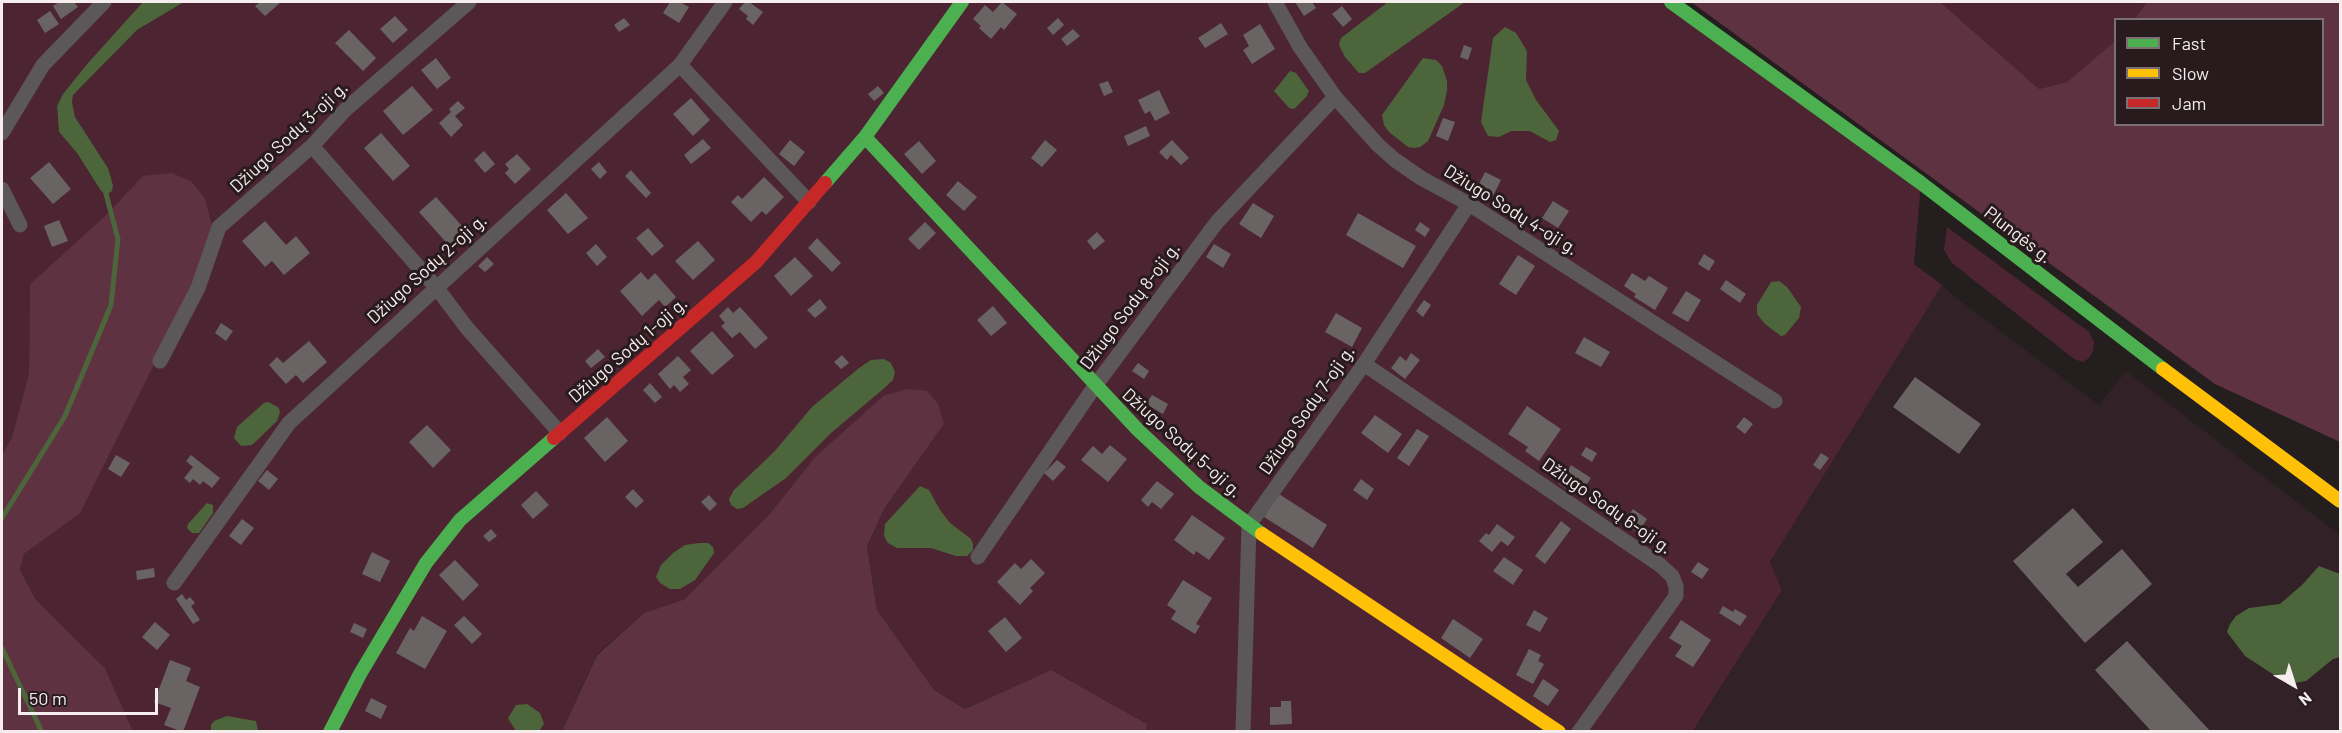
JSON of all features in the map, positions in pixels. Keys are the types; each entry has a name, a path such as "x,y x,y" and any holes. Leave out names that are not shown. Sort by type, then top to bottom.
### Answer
{"street":[{"path":"2,133 43,65 104,2"},
{"name":"Džiugo Sodų 3-oji g.","path":"160,362 198,288 219,227 312,146 346,109 469,2"},
{"name":"Džiugo Sodų 2-oji g.","path":"174,583 289,423 680,65 725,2"},
{"name":"Džiugo Sodų 1-oji g.","path":"330,732 360,674 426,562 460,520 756,262 866,137 962,2"},
{"name":"Džiugo Sodų 4-oji g.","path":"1275,2 1300,47 1335,97 1378,146 1395,160 1421,178 1469,204 1775,401"},
{"name":"Plungės g.","path":"1671,2 1921,183 2131,345 2340,501"},
{"path":"680,65 809,202"},
{"name":"Džiugo Sodų 8-oji g.","path":"978,557 1095,386 1217,222 1335,97"},
{"name":"Džiugo Sodų 5-oji g.","path":"866,137 1095,386 1199,487 1249,525 1559,732"},
{"path":"312,146 560,433"},
{"path":"2,189 20,225"},
{"name":"Džiugo Sodų 7-oji g.","path":"1249,525 1364,364 1469,204"},
{"name":"Džiugo Sodų 6-oji g.","path":"1364,364 1660,565 1671,576 1676,586 1676,596 1579,732"},
{"path":"1243,732 1249,525"}],"shaded area":[{"path":"2,2 143,2 63,94 57,106 59,132 77,153 101,191 113,185 108,168 75,117 73,95 137,30 184,2 1671,2 1921,183 1914,264 1942,285 1770,562 1782,590 1693,731 1146,731 1147,724 1051,670 965,709 934,690 877,610 867,548 884,509 944,424 883,396 815,457 768,516 685,599 644,613 597,654 562,731 133,731 105,668 36,600 20,570 24,554 80,512 212,225 205,198 192,182 143,177 106,215 30,284 29,373 12,437 2,455"},
{"path":"143,2 184,2 137,30 73,95 75,117 108,168 113,185 112,191 107,194 101,191 77,153 59,132 57,106 63,94 89,62"},
{"path":"1388,2 1465,2 1365,73 1359,73 1345,57 1339,45 1341,38"},
{"path":"1691,2 1940,2 2039,89 2067,82 2114,42 2114,126 2324,126 2324,18 2136,18 2147,2 2340,2 2340,442 2215,384"},
{"path":"1940,2 2147,2 2136,18 2114,18 2114,42 2067,82 2039,89"},
{"path":"1505,27 1516,33 1527,51 1526,80 1536,100 1559,131 1556,140 1550,142 1530,131 1511,131 1499,137 1488,136 1481,122 1493,38"},
{"path":"1423,58 1436,60 1442,66 1447,81 1447,91 1444,105 1428,141 1414,148 1408,147 1389,132 1384,125 1382,115"},
{"path":"1290,71 1296,73 1309,91 1294,109 1289,108 1274,91"},
{"path":"172,173 192,182 205,198 212,225 195,282 80,513 24,554 20,570 36,600 105,668 133,731 2,732 2,455 12,437 29,373 30,284 106,215 143,176"},
{"path":"1947,227 2089,332 2094,342 2089,358 2083,362 2074,359 1952,263 1944,250"},
{"path":"1779,281 1787,287 1801,307 1799,318 1785,335 1781,336 1765,324 1757,314 1757,305 1771,282"},
{"path":"1942,285 2099,405 2126,371 2340,535 2340,731 1693,732 1782,590 1770,562"},
{"path":"884,359 891,363 895,372 893,380 831,433 786,478 743,508 737,509 731,505 729,499 734,490 774,452 812,407 871,360"},
{"path":"907,389 927,391 938,404 944,424 884,509 867,547 877,610 934,690 965,709 1051,670 1147,724 1146,731 562,731 597,655 644,613 685,599 768,516 815,457 883,396"},
{"path":"268,402 278,407 280,412 277,421 252,445 241,446 234,438 237,427"},
{"path":"920,486 929,490 950,523 971,539 973,550 967,556 956,556 931,548 897,548 888,543 884,536 885,524"},
{"path":"207,503 213,505 213,513 199,533 192,533 187,528 188,524"},
{"path":"708,543 713,547 714,553 695,580 680,589 670,589 660,583 656,577 661,565 685,545"},
{"path":"2319,566 2340,574 2340,657 2333,659 2306,681 2288,684 2245,656 2227,632 2236,616 2249,608 2280,604"},
{"path":"527,704 540,713 544,724 539,731 516,731 508,718 516,705"},
{"path":"227,716 256,721 258,731 211,731 214,721"}],"building":[{"path":"59,2 74,2 78,7 61,19 53,6"},
{"path":"260,2 281,2 265,16 255,6"},
{"path":"670,2 680,2 689,7 679,23 663,13"},
{"path":"745,2 749,2 763,12 753,25 746,19 748,16 739,9"},
{"path":"1002,2 1017,14 1004,30 1001,27 991,39 973,19 985,5 993,12"},
{"path":"1295,2 1312,2 1316,8 1304,16"},
{"path":"1342,6 1352,19 1343,27 1332,14"},
{"path":"50,11 59,24 45,33 37,20"},
{"path":"395,16 408,30 393,43 380,29"},
{"path":"624,18 630,25 619,32 614,25"},
{"path":"1058,18 1064,25 1053,35 1047,28"},
{"path":"1221,23 1228,34 1205,48 1198,38"},
{"path":"1260,24 1275,49 1252,64 1243,50 1249,46 1243,35"},
{"path":"1073,29 1080,36 1067,46 1061,39"},
{"path":"349,30 376,58 363,71 335,43"},
{"path":"1464,45 1472,48 1468,60 1460,57"},
{"path":"436,58 451,78 437,89 421,70"},
{"path":"1108,81 1113,92 1104,96 1099,84"},
{"path":"412,86 433,110 403,135 383,111"},
{"path":"878,86 884,93 874,101 868,94"},
{"path":"1159,90 1170,113 1155,121 1150,111 1145,114 1138,100"},
{"path":"691,98 710,120 693,136 673,114"},
{"path":"458,101 465,108 455,116 463,125 451,137 439,123 451,112 449,109"},
{"path":"1443,118 1455,122 1448,141 1436,136"},
{"path":"1146,126 1150,136 1128,146 1124,136"},
{"path":"381,133 410,166 393,181 364,148"},
{"path":"703,139 711,148 691,164 684,155"},
{"path":"790,140 805,152 794,166 779,154"},
{"path":"1045,140 1057,150 1042,167 1031,158"},
{"path":"1172,140 1189,158 1181,165 1171,155 1167,160 1159,152"},
{"path":"919,141 936,161 922,174 904,154"},
{"path":"484,151 495,164 485,173 474,160"},
{"path":"517,154 531,169 515,184 505,173 509,169 505,164"},
{"path":"49,162 71,189 53,204 30,178"},
{"path":"599,162 607,172 600,179 591,169"},
{"path":"631,170 651,193 646,198 625,176"},
{"path":"1485,172 1501,180 1492,198 1476,190"},
{"path":"764,177 784,197 766,215 762,211 751,222 731,202 738,195 742,199"},
{"path":"958,181 977,197 964,211 946,195"},
{"path":"566,193 588,218 568,234 547,210"},
{"path":"436,197 470,235 453,250 419,212"},
{"path":"1553,201 1569,211 1558,228 1542,218"},
{"path":"1506,202 1513,206 1508,216 1500,211"},
{"path":"1253,203 1274,216 1261,238 1239,224"},
{"path":"1358,213 1416,246 1403,268 1346,235"},
{"path":"59,220 68,241 52,247 44,226"},
{"path":"265,221 286,245 296,236 310,253 284,275 272,261 265,267 242,241"},
{"path":"925,222 936,233 919,250 908,239"},
{"path":"1420,222 1430,229 1425,237 1415,230"},
{"path":"648,228 664,246 652,256 636,238"},
{"path":"1097,232 1105,241 1094,250 1087,241"},
{"path":"817,238 841,263 832,272 808,248"},
{"path":"698,241 715,260 693,280 675,261"},
{"path":"596,244 607,257 597,266 586,253"},
{"path":"1214,244 1231,254 1223,268 1206,257"},
{"path":"1704,254 1715,261 1709,271 1698,264"},
{"path":"1518,255 1535,266 1516,295 1499,284"},
{"path":"487,257 494,264 485,272 478,266"},
{"path":"795,257 813,276 791,296 774,276"},
{"path":"641,272 648,280 655,273 676,297 665,307 659,300 642,316 620,291"},
{"path":"1632,273 1645,281 1649,276 1668,288 1655,310 1634,297 1636,294 1624,286"},
{"path":"1726,280 1746,294 1740,303 1720,289"},
{"path":"1686,291 1701,300 1688,322 1672,313"},
{"path":"820,299 827,308 815,318 807,310"},
{"path":"1424,300 1431,305 1423,317 1416,311"},
{"path":"993,306 1007,323 991,336 977,320"},
{"path":"728,307 733,313 740,307 768,338 755,349 740,332 732,338 721,326 725,323 719,316"},
{"path":"1336,313 1362,328 1352,347 1325,332"},
{"path":"221,323 233,331 226,341 215,333"},
{"path":"712,331 734,356 712,375 690,351"},
{"path":"1584,337 1610,352 1601,367 1575,353"},
{"path":"309,341 327,362 303,383 296,375 286,384 269,365 277,357 283,363"},
{"path":"598,349 605,357 591,368 585,361"},
{"path":"1411,353 1420,360 1405,379 1391,368 1400,356 1406,361"},
{"path":"842,355 849,363 841,369 834,362"},
{"path":"678,356 691,370 683,377 689,384 680,392 674,385 670,389 658,374"},
{"path":"1138,363 1149,371 1144,379 1132,371"},
{"path":"1915,377 1981,424 1959,454 1893,407"},
{"path":"650,383 662,397 655,403 643,390"},
{"path":"1152,395 1168,404 1163,414 1146,404"},
{"path":"1527,406 1561,429 1539,461 1525,451 1528,447 1508,434"},
{"path":"1375,415 1402,434 1388,453 1361,433"},
{"path":"607,417 628,441 605,462 584,438"},
{"path":"1744,417 1753,424 1745,434 1736,427"},
{"path":"427,425 451,450 433,468 409,442"},
{"path":"1417,429 1429,436 1409,466 1397,458"},
{"path":"1110,445 1127,459 1108,482 1081,460 1093,446 1102,454"},
{"path":"1586,447 1597,453 1592,462 1581,455"},
{"path":"1821,453 1829,458 1820,470 1813,465"},
{"path":"116,455 130,463 121,477 108,469"},
{"path":"191,455 220,478 212,488 203,481 200,485 193,479 190,483 184,478 193,467 186,461"},
{"path":"1057,460 1066,467 1053,481 1044,473"},
{"path":"1571,465 1591,478 1583,490 1572,484 1568,490 1559,484"},
{"path":"267,470 278,479 269,490 258,481"},
{"path":"1361,479 1374,489 1367,500 1353,490"},
{"path":"1157,481 1174,494 1161,509 1152,502 1148,507 1141,500"},
{"path":"633,489 644,501 636,508 625,497"},
{"path":"536,491 549,505 533,519 521,505"},
{"path":"1279,494 1327,525 1313,548 1264,517"},
{"path":"709,495 717,504 710,511 701,502"},
{"path":"2073,508 2103,542 2066,574 2078,587 2122,549 2152,584 2085,643 2013,561"},
{"path":"1633,509 1647,519 1638,533 1623,523"},
{"path":"1192,515 1225,538 1209,560 1196,551 1194,555 1174,540"},
{"path":"242,519 254,528 241,545 229,536"},
{"path":"1561,521 1571,529 1545,564 1535,556"},
{"path":"1497,524 1515,537 1508,546 1501,541 1492,552 1479,541 1486,533 1489,535"},
{"path":"491,529 497,536 489,542 483,536"},
{"path":"372,552 390,561 380,582 362,574"},
{"path":"1504,557 1523,570 1513,585 1493,571"},
{"path":"1031,559 1045,573 1030,588 1033,591 1020,605 997,582 1015,563 1021,569"},
{"path":"455,560 479,585 463,601 439,575"},
{"path":"1698,562 1709,569 1702,579 1691,572"},
{"path":"154,568 155,577 137,580 136,571"},
{"path":"1183,580 1212,598 1196,624 1200,626 1195,634 1171,619 1176,611 1167,605"},
{"path":"182,594 186,600 190,597 195,603 191,606 200,620 193,624 176,599"},
{"path":"1723,606 1733,612 1735,609 1747,616 1740,626 1719,613"},
{"path":"1534,610 1548,618 1540,632 1526,625"},
{"path":"422,616 447,631 425,669 396,653 410,628 414,631"},
{"path":"464,616 482,634 472,644 454,625"},
{"path":"1005,617 1022,638 1006,652 988,631"},
{"path":"1453,619 1483,639 1470,658 1441,638"},
{"path":"1681,620 1711,640 1693,667 1675,656 1682,646 1669,638"},
{"path":"155,622 170,635 157,650 142,637"},
{"path":"354,623 367,629 363,638 350,632"},
{"path":"2127,641 2211,732 2152,732 2095,670"},
{"path":"1529,649 1541,655 1538,661 1544,664 1533,684 1516,675"},
{"path":"170,660 191,668 186,681 200,687 183,732 164,725 171,708 154,702"},
{"path":"1543,679 1559,690 1548,706 1533,696"},
{"path":"371,698 387,706 381,719 365,711"},
{"path":"1281,701 1291,701 1292,724 1270,725 1270,707 1281,707"}],"waterway":[{"path":"2,518 65,416 111,305 118,239 105,190"},
{"path":"2,648 42,732"}],"traffic: fast":[{"path":"825,183 865,137 962,2"},
{"path":"1671,2 1921,183 2163,369"},
{"path":"865,137 1138,430 1199,487 1262,534"},
{"path":"330,732 360,674 426,563 460,520 554,438"}],"traffic: slow":[{"path":"2163,369 2340,501"},
{"path":"1262,534 1559,732"}],"traffic: jam":[{"path":"554,438 756,262 825,183"}]}
